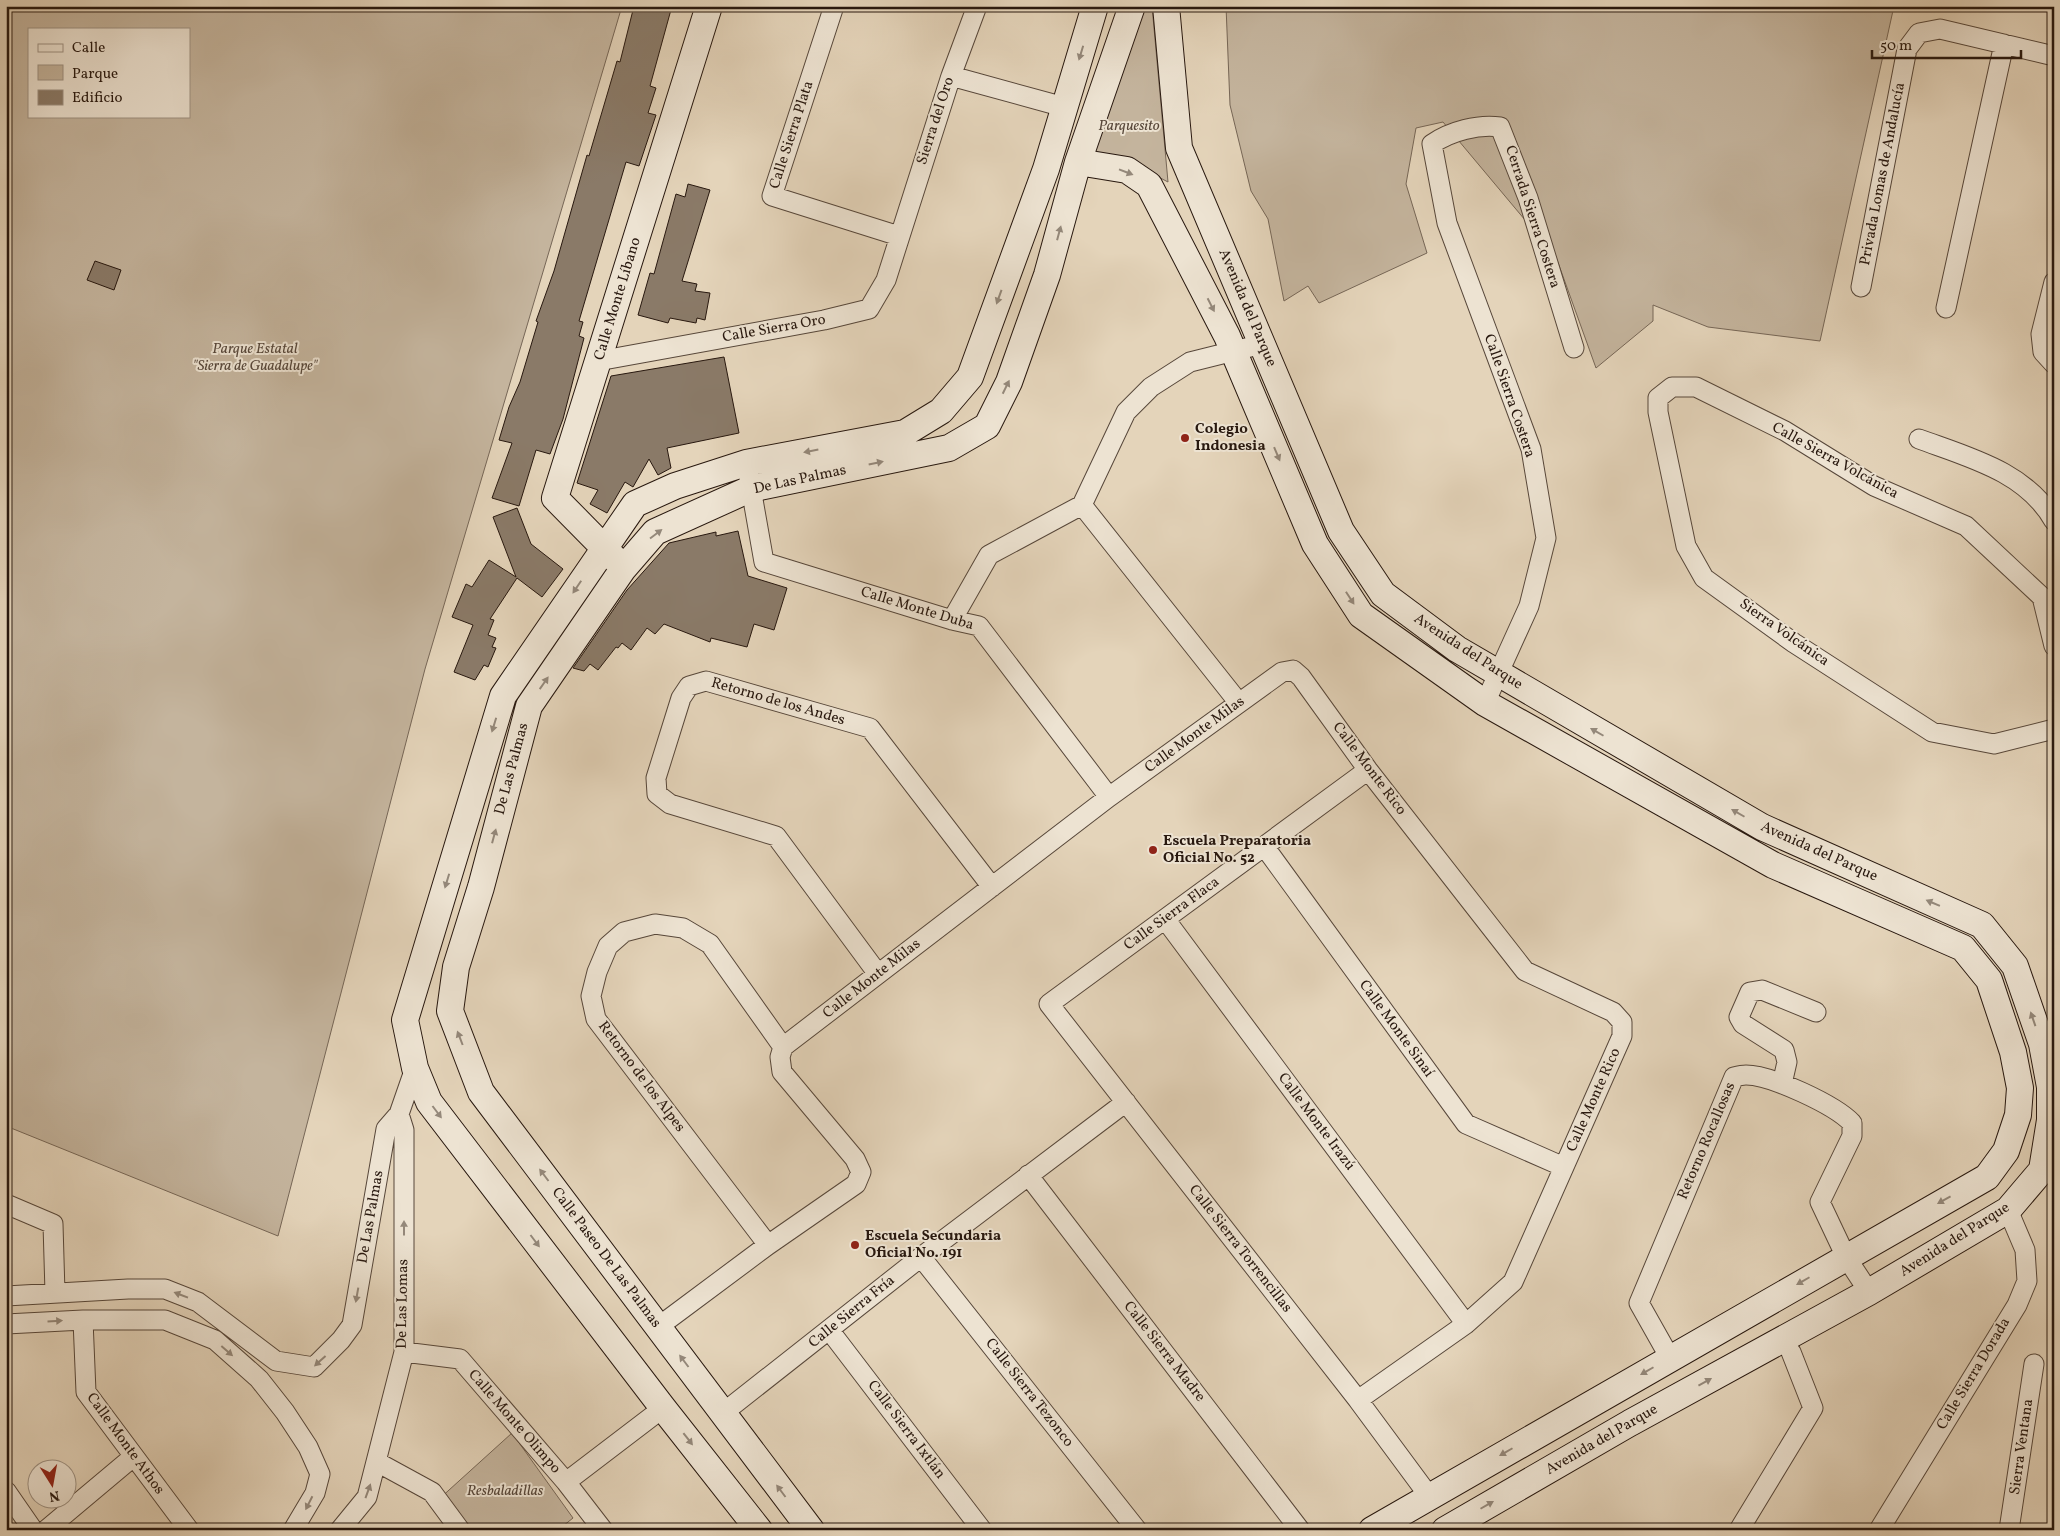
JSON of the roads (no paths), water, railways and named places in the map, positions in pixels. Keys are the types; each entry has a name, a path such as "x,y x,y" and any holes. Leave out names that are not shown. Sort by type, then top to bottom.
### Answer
{"street":[{"name":"Calle Monte Líbano","path":"623,569 605,546 555,498 709,6"},
{"name":"Calle Sierra Plata","path":"834,6 772,196 899,236"},
{"name":"Sierra del Oro","path":"899,236 976,6"},
{"path":"951,76 1064,107 1095,6"},
{"name":"De Las Palmas","path":"456,967 481,887 529,706 623,569 655,532 750,489 949,448 987,426 1009,382 1047,275 1078,162 1132,6"},
{"name":"Avenida del Parque","path":"1166,6 1179,148 1341,531 1383,594 1457,649 1762,827 1982,925 2015,966 2042,1044 2050,1087 2048,1162 2008,1210 1869,1292 1630,1423 1445,1530"},
{"name":"Privada Lomas de Andalucía","path":"1861,287 1907,49 1919,33 1940,29 2054,56"},
{"path":"1946,308 2004,44"},
{"name":"De Las Palmas","path":"415,1068 405,1020 503,696 635,504 675,486 746,463 905,433 941,411 970,377 1046,170 1064,107"},
{"name":"Cerrada Sierra Costera","path":"1432,144 1442,137 1484,125 1500,127 1528,198 1574,348"},
{"name":"Calle Sierra Costera","path":"1432,144 1446,223 1530,449 1546,538 1529,606 1500,675 1485,703"},
{"name":"Avenida del Parque","path":"1078,162 1126,170 1149,185 1233,351 1315,544 1361,615 1485,703 1773,865 1963,948 1989,980 2014,1052 2020,1088 2018,1115 2006,1151 1987,1177 1372,1530"},
{"name":"Calle Sierra Oro","path":"598,361 824,320 870,309 886,280 899,236"},
{"path":"1012,264 1047,275"},
{"path":"2048,358 2041,334 2054,282"},
{"path":"952,620 988,555 1082,504 1126,412 1151,387 1190,362 1262,344"},
{"name":"Calle Sierra Volcánica","path":"1672,387 1696,387 1785,431 1874,486 1966,526 2048,590 2054,646"},
{"name":"Sierra Volcánica","path":"1672,387 1658,398 1658,412 1686,546 1704,578 1794,643 1932,732 1994,744 2054,729"},
{"path":"1919,439 2000,470 2029,491 2048,510 2054,521"},
{"path":"746,463 750,489"},
{"name":"Calle Monte Duba","path":"750,489 764,562 952,620 979,626 1109,797"},
{"path":"1082,504 1239,703"},
{"name":"Calle Monte Milas","path":"783,1047 1109,797 1282,672 1293,670"},
{"name":"Calle Monte Rico","path":"1293,670 1368,770 1525,971 1613,1012 1622,1022 1622,1036 1513,1282 1466,1324 1358,1400"},
{"name":"Retorno de los Andes","path":"878,974 776,836 670,804 657,794 656,778 681,698 689,686 706,681 870,728 992,887"},
{"path":"503,696 529,706"},
{"name":"Calle Sierra Flaca","path":"1049,1004 1368,770"},
{"path":"1773,865 1785,838"},
{"name":"Calle Monte Sinaí","path":"1264,846 1466,1124 1564,1167"},
{"name":"Calle Monte Irazú","path":"1165,919 1466,1324"},
{"name":"Retorno de los Alpes","path":"768,1245 596,1019 591,996 597,972 608,946 624,932 656,924 683,928 710,944 783,1047"},
{"name":"Calle Paseo De Las Palmas","path":"456,967 450,1011 481,1092 810,1530"},
{"path":"1782,1084 1787,1062 1784,1050 1743,1024 1739,1017 1750,992 1762,990 1816,1012"},
{"name":"Calle Sierra Torrencillas","path":"1049,1004 1358,1400 1429,1496"},
{"path":"658,1327 768,1245 856,1184 861,1172 855,1159 782,1072 780,1057 783,1047"},
{"path":"399,1114 415,1068"},
{"path":"415,1068 429,1102 663,1408 759,1530"},
{"name":"Retorno Rocallosas","path":"1670,1358 1639,1303 1734,1077 1746,1075 1782,1084 1842,1113 1852,1123 1852,1136 1820,1202 1846,1257 1869,1292"},
{"name":"Calle Sierra Fría","path":"723,1413 830,1331 921,1256 1126,1102"},
{"name":"De Las Palmas","path":"55,1293 165,1289 198,1302 276,1362 314,1367 341,1340 352,1325 386,1128 399,1114"},
{"name":"De Las Lomas","path":"340,1530 367,1497 404,1352 404,1130 399,1114"},
{"name":"Calle Sierra Madre","path":"1028,1175 1300,1530"},
{"path":"6,1204 53,1224 55,1293 6,1296"},
{"name":"Calle Sierra Dorada","path":"1879,1530 2017,1305 2028,1281 2025,1250 2008,1210"},
{"name":"Calle Sierra Tezonco","path":"921,1256 1137,1530"},
{"path":"6,1324 83,1320 165,1320 215,1340 259,1379 285,1412 308,1447 320,1474 315,1493 293,1530"},
{"name":"Calle Monte Athos","path":"83,1320 86,1392 132,1457 188,1530"},
{"name":"Calle Sierra Ixtlán","path":"830,1331 982,1530"},
{"name":"Calle Monte Olimpo","path":"404,1352 460,1359 566,1482 603,1530"},
{"path":"1739,1530 1814,1408 1790,1352"},
{"name":"Sierra Ventana","path":"2010,1530 2034,1364"},
{"path":"566,1482 663,1408"},
{"path":"46,1530 132,1457"},
{"path":"377,1462 432,1492 460,1530"},
{"path":"6,1491 24,1526"}],"place":[{"name":"Colegio Indonesia","path":"1185,438"},
{"name":"Escuela Preparatoria Oficial No. 52","path":"1153,850"},
{"name":"Escuela Secundaria Oficial No. 191","path":"855,1245"}],"park label":[{"name":"Parquesito","path":"1129,126"},
{"name":"Parque Estatal \"Sierra de Guadalupe\"","path":"255,358"},
{"name":"Resbaladillas","path":"505,1491"}]}
